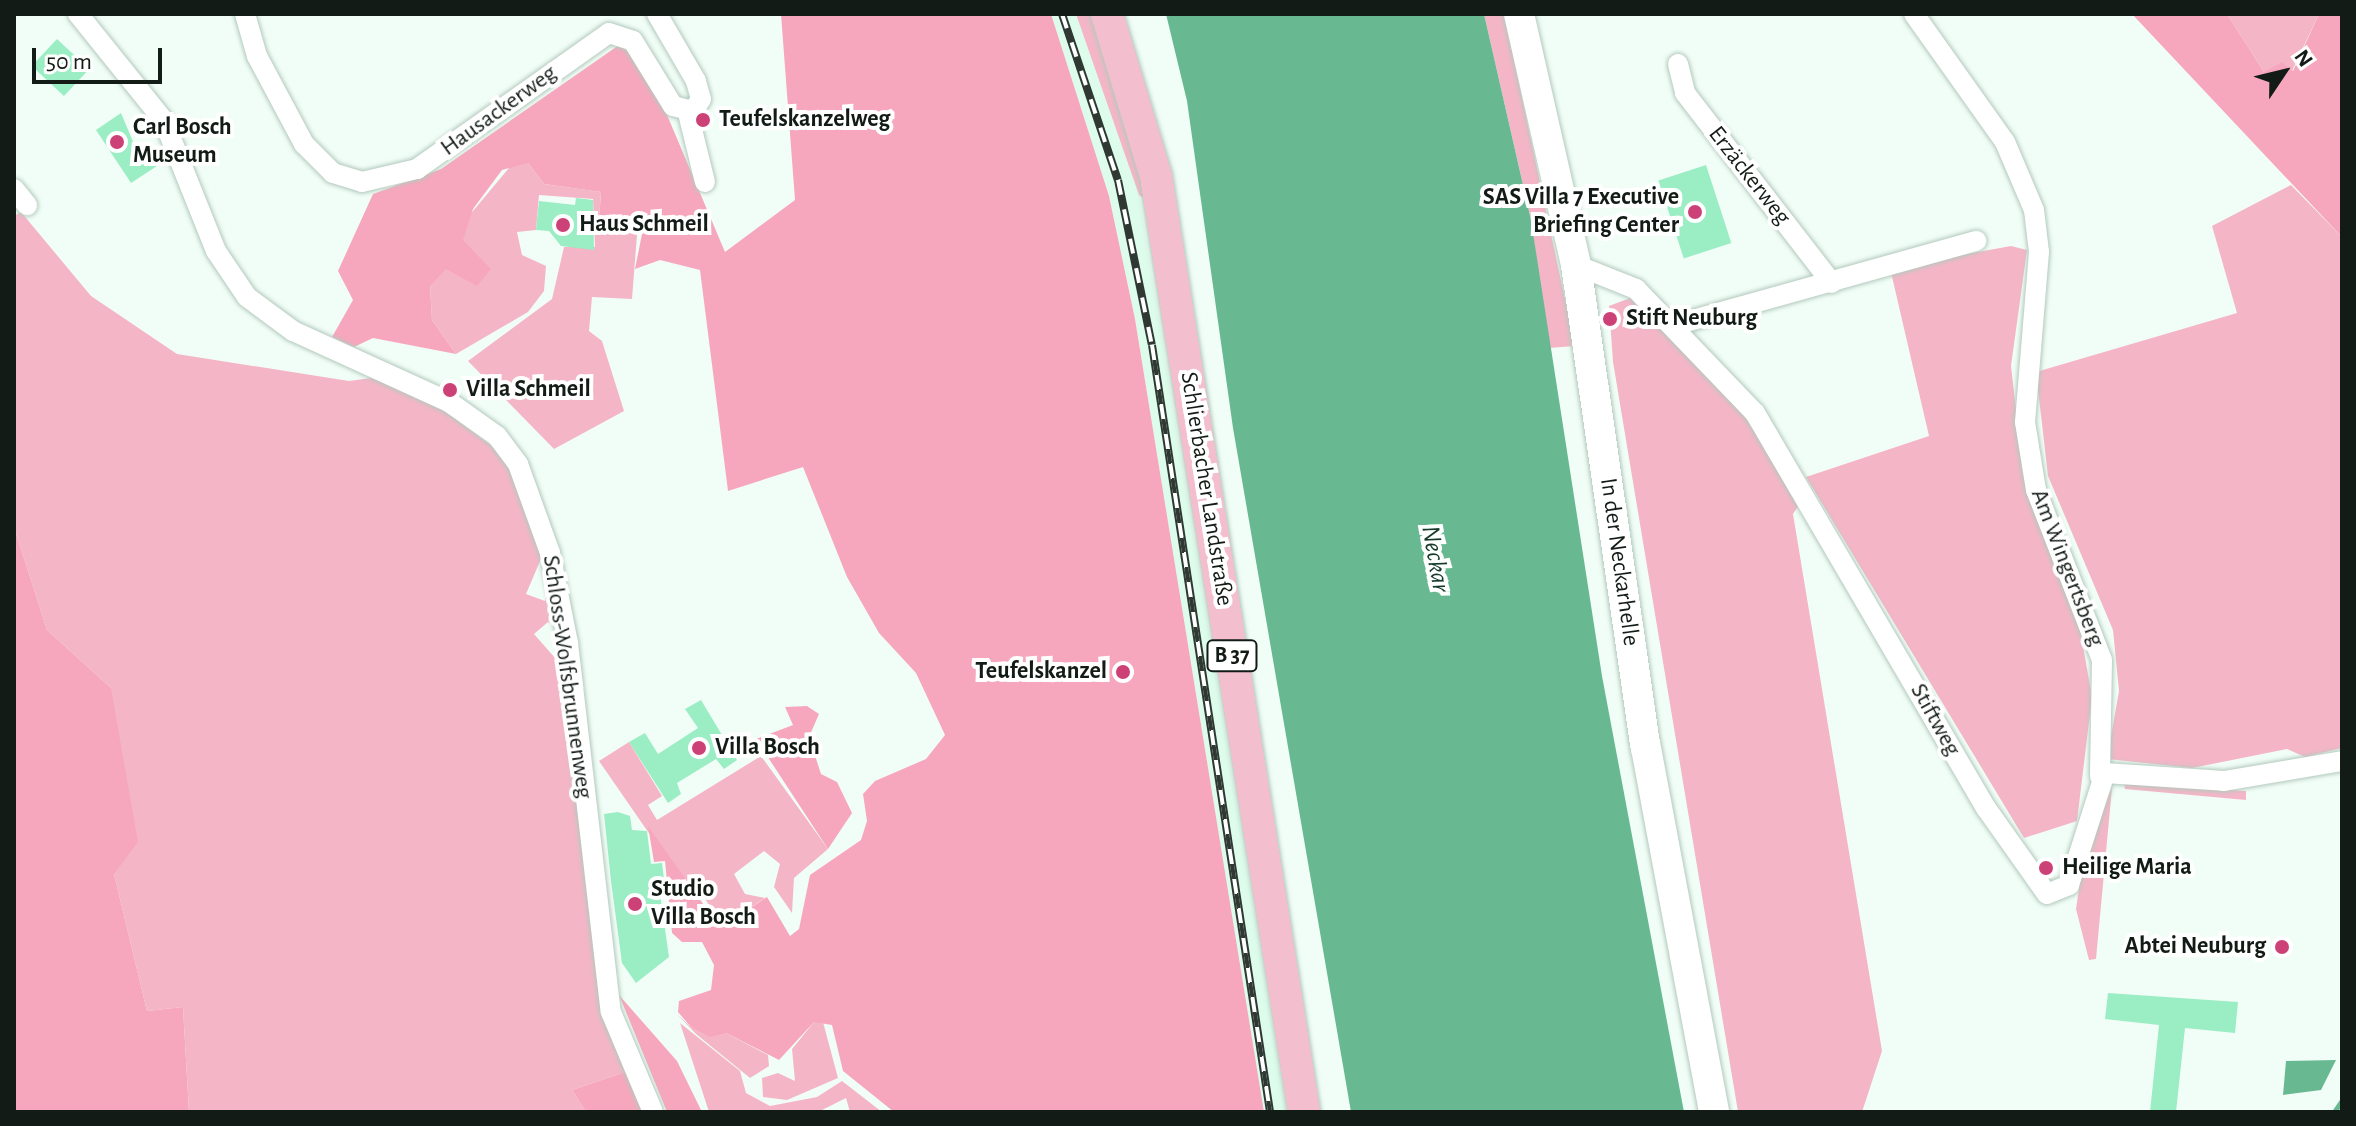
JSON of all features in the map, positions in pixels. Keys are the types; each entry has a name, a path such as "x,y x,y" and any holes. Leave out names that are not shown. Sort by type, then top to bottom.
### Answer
{"main road":[{"name":"Schlierbacher Landstraße","path":"1107,14 1156,176 1304,1112"},
{"name":"In der Neckarhelle","path":"1519,14 1576,265 1646,748 1714,1112"}],"street":[{"name":"Schloss-Wolfsbrunnenweg","path":"78,14 164,121 216,251 247,297 293,331 449,402 497,436 518,464 550,553 568,643 611,1012 653,1112"},
{"name":"Hausackerweg","path":"245,14 257,56 304,144 333,173 362,182 400,178 435,158 609,33 639,46 673,106 688,113"},
{"path":"657,14 700,92 699,105 688,113 705,182"},
{"name":"Am Wingertsberg","path":"1914,14 2005,142 2034,210 2038,266 2023,374 2027,447 2036,490 2100,649 2100,776"},
{"name":"Erzäckerweg","path":"1678,64 1685,93 1832,283"},
{"path":"1675,325 1976,241"},
{"name":"Stiftweg","path":"1576,265 1618,276 1675,325 1784,456 1986,808 2047,894 2061,894 2073,877 2100,776"},
{"path":"2100,776 2123,770 2254,779 2342,761"}],"shaded area":[{"path":"781,14 1051,14 1109,196 1135,319 1264,1112 894,1112 843,1071 832,1025 814,1022 779,1060 726,1033 710,1037 691,1027 678,1012 679,1001 711,990 714,965 702,942 682,942 672,933 665,861 654,862 648,826 711,915 729,922 767,897 790,936 799,929 810,875 861,840 867,821 863,794 875,781 926,759 945,735 916,673 879,633 847,577 803,467 728,491 700,270 660,260 635,269 645,219 599,220 601,192 544,184 528,163 502,170 473,209 463,240 491,269 477,286 446,269 430,286 432,320 456,354 373,338 354,347 332,337 353,300 338,271 373,194 441,169 619,45 637,58 659,96 725,252 795,200"},
{"path":"1051,14 1079,14 1139,195 1286,1112 1264,1112 1135,319 1109,196"},
{"path":"1076,14 1096,14 1149,202 1139,195"},
{"path":"1484,14 1504,14 1575,346 1549,348 1531,220"},
{"path":"2132,14 2227,14 2264,72 2282,62 2293,71 2319,14 2342,14 2342,237"},
{"path":"2227,14 2319,14 2292,71 2264,72"},
{"path":"514,162 528,163 544,184 601,192 599,219 637,214 646,224 637,235 632,299 592,297 589,331 602,341 624,411 554,449 468,361 552,299 564,247 595,247 593,199 539,195 536,230 517,232 522,255 546,266 544,291 528,312 456,354 432,320 430,286 442,248"},
{"path":"2291,185 2342,237 2342,748 2305,757 2287,749 2192,768 2107,759 2119,691 2113,630 2048,476 2036,372 2237,313 2212,226"},
{"path":"21,212 91,296 177,354 349,381 371,378 422,394 497,450 515,477 543,554 526,594 545,601 549,590 558,629 548,622 534,634 563,667 600,1006 625,1072 572,1090 586,1112 189,1112 183,1007 147,1011 114,874 111,688 47,630 14,527 14,216"},
{"path":"2011,246 2027,250 2011,366 2024,479 2080,629 2092,697 2077,821 2024,838 1806,477 1929,436 1890,268"},
{"path":"1630,298 1745,415 1801,502 1793,514 1882,1051 1862,1112 1738,1112 1613,362 1609,306"},
{"path":"14,527 47,630 111,688 138,842 114,874 147,1011 183,1007 189,1112 14,1112"},
{"path":"807,706 819,714 809,737 821,774 837,782 852,813 828,849 756,739 793,725 785,707"},
{"path":"629,742 662,796 648,805 657,820 761,756 828,849 794,878 792,913 774,887 780,864 764,851 734,874 745,894 765,898 729,922 715,915 699,889 691,894 599,761"},
{"path":"2124,783 2246,791 2246,800 2125,789"},
{"path":"2112,788 2096,959 2089,960 2076,909 2085,847"},
{"path":"619,995 677,1061 702,1112 667,1112"},
{"path":"677,1014 691,1027 726,1033 768,1055 769,1066 750,1078 696,1034"},
{"path":"814,1022 823,1022 838,1078 787,1100 763,1097 762,1078 778,1073 795,1081 792,1049"},
{"path":"680,1023 740,1071 746,1093 770,1106 817,1097 842,1081 882,1112 850,1112 846,1098 818,1112 709,1112"},
{"path":"625,1072 642,1112 586,1112 572,1090"}],"water":[{"name":"Neckar","path":"1166,14 1484,14 1531,220 1602,676 1684,1112 1351,1112 1233,428 1187,101"},
{"path":"2336,1060 2321,1090 2283,1095 2286,1061"}],"building":[{"path":"57,39 89,69 64,96 32,66"},
{"name":"Carl Bosch Museum","path":"121,113 139,156 147,151 157,166 131,183 96,130"},
{"name":"SAS Villa 7 Executive Briefing Center","path":"1706,165 1731,243 1684,258 1658,180"},
{"name":"Haus Schmeil","path":"576,198 593,200 594,250 561,246 549,231 536,230 539,201 575,205"},
{"name":"Villa Bosch","path":"701,700 737,760 724,769 716,759 677,783 681,794 668,803 629,742 645,733 658,754 698,728 685,709"},
{"name":"Studio Villa Bosch","path":"618,812 630,816 632,830 647,831 651,864 662,863 664,879 658,880 669,957 636,983 622,963 611,881 604,814"},
{"name":"Abtei Neuburg","path":"2108,993 2238,1002 2235,1033 2185,1028 2176,1112 2150,1112 2159,1025 2105,1019"}],"waterway":[{"path":"2334,1112 2342,1100"}],"railway":[{"path":"1062,14 1118,180 1152,345 1270,1112"}],"place":[{"name":"Teufelskanzelweg","path":"703,120"},
{"name":"Carl Bosch Museum","path":"117,142"},
{"name":"SAS Villa 7 Executive Briefing Center","path":"1695,212"},
{"name":"Haus Schmeil","path":"563,225"},
{"name":"Stift Neuburg","path":"1610,319"},
{"name":"Villa Schmeil","path":"450,390"},
{"name":"Teufelskanzel","path":"1123,672"},
{"name":"Villa Bosch","path":"699,748"},
{"name":"Heilige Maria","path":"2046,868"},
{"name":"Studio Villa Bosch","path":"635,904"},
{"name":"Abtei Neuburg","path":"2282,947"}]}
